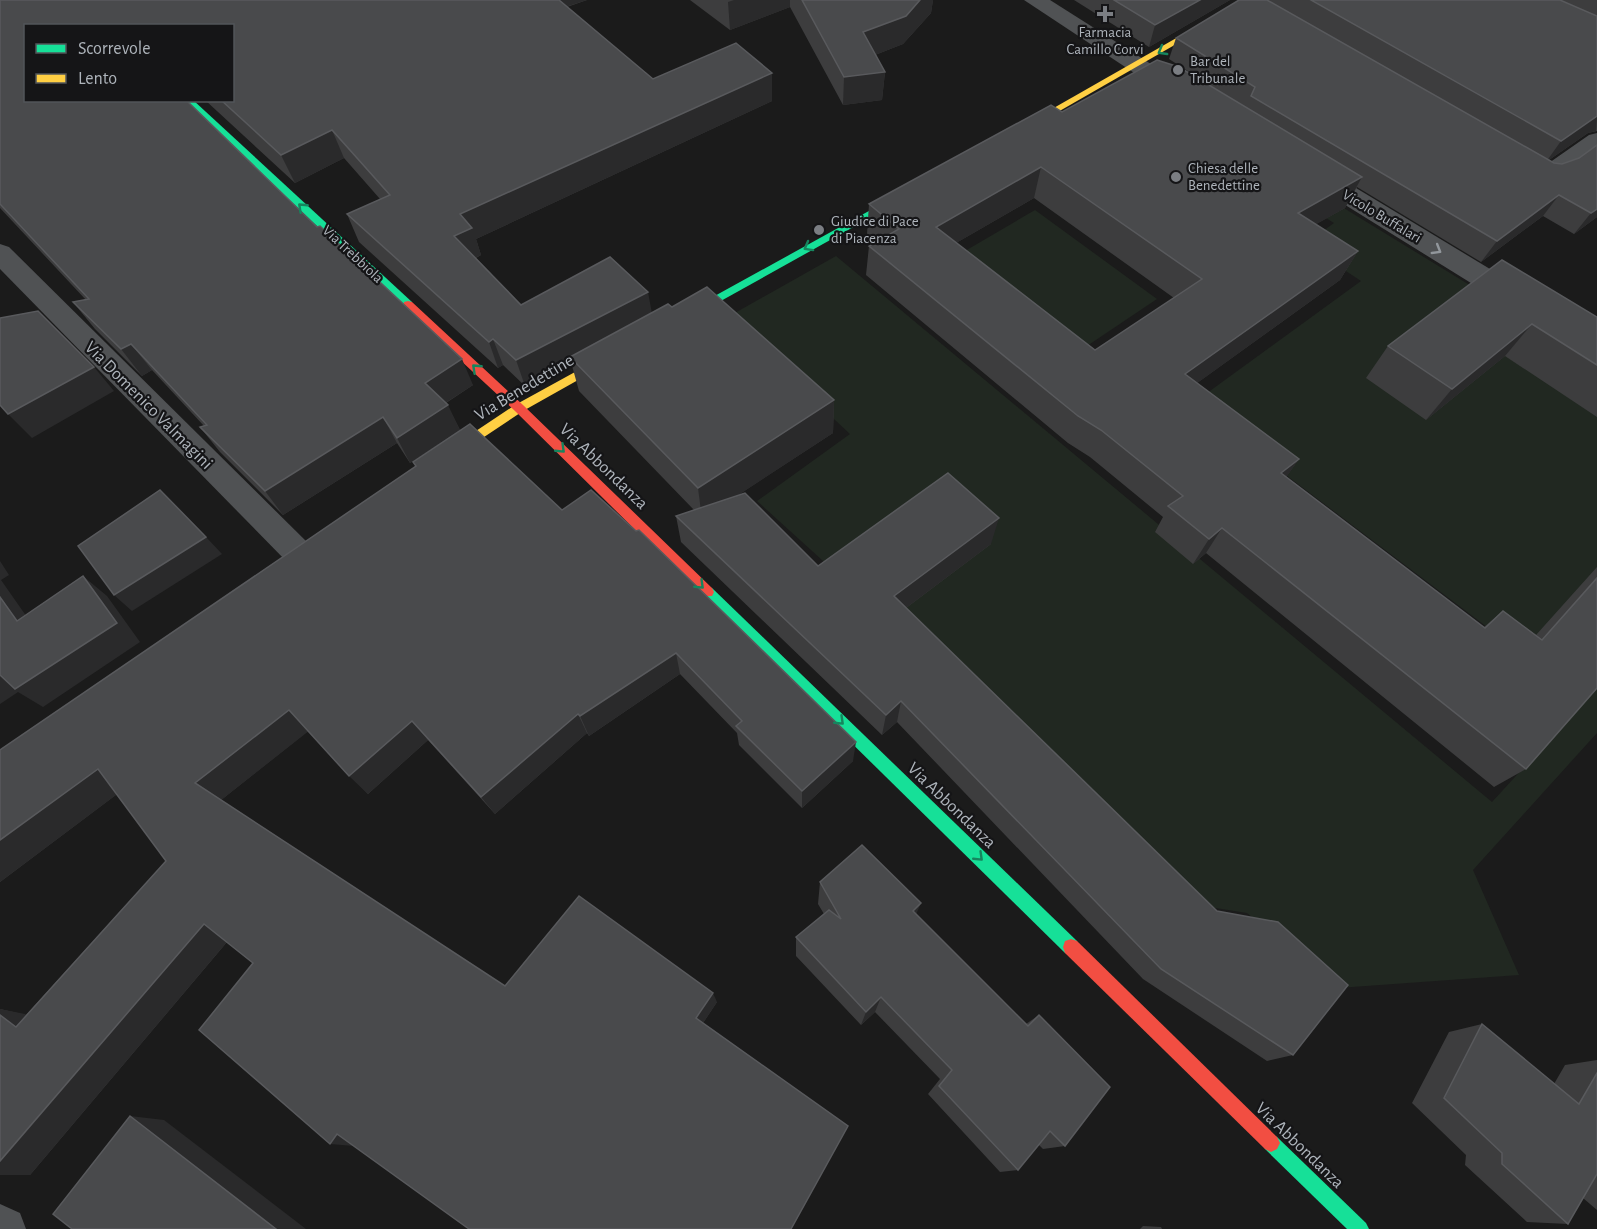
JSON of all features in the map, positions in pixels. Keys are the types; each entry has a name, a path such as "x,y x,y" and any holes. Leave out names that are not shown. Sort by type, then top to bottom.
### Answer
{"street":[{"path":"1035,0 1188,97"},
{"path":"1005,139 1254,5"},
{"name":"Via Trebbiola","path":"189,102 519,408"},
{"path":"1507,153 1547,176 1597,140"},
{"name":"Vicolo Buffalari","path":"1290,160 1536,310"},
{"path":"664,328 922,184"},
{"name":"Via Domenico Valmagini","path":"0,253 40,312 300,555"},
{"name":"Via Benedettine","path":"430,468 519,408 633,345"},
{"name":"Via Abbondanza","path":"519,408 1360,1229"},
{"path":"0,1226 4,1229"}],"shaded area":[{"path":"1316,191 1597,363 1597,733 1473,870 1519,975 1338,988 1247,913 1203,906 757,501 850,434 726,318 836,256 1492,802 1585,701 1192,404 1361,281 1305,244 1334,223 1300,202"},
{"path":"1035,210 1157,299 1075,354 953,258"}],"building":[{"path":"0,0 559,0 653,79 736,43 772,73 460,214 472,228 454,236 521,305 610,257 648,292 516,360 493,339 489,342 347,214 390,195 332,130 281,155 223,102 234,102 234,24 24,24 24,102 188,102 317,227 320,226 462,359 425,383 448,405 397,438 383,417 265,491 200,427 207,425 131,344 121,349 73,302 89,299 0,204"},
{"path":"802,0 920,0 906,16 863,32 885,72 844,77"},
{"path":"1114,0 1200,0 1155,25"},
{"path":"1239,0 1267,0 1554,163 1562,164 1579,158 1597,145 1597,209 1591,213 1559,195 1497,241 1251,96 1255,87 1176,38"},
{"path":"1311,0 1560,0 1597,16 1597,116 1561,141"},
{"path":"1157,60 1179,67 1362,177 1298,213 1358,251 1185,374 1299,459 1281,473 1485,628 1503,611 1542,640 1597,578 1597,688 1526,769 1222,528 1209,539 1168,506 1183,496 1101,430 1078,416 869,246 899,229 869,204 1051,105 1062,112","holes":["1041,167 1202,279 1095,350 936,227"]},
{"path":"1502,260 1597,317 1597,365 1532,324 1452,389 1388,346"},
{"path":"707,287 834,400 698,488 570,357 668,304 672,307"},
{"path":"38,311 94,367 8,414 0,405 0,318"},
{"path":"470,424 562,510 591,490 636,531 639,530 856,742 802,791 736,726 742,721 676,653 580,716 578,714 481,797 412,721 349,776 289,710 195,783 505,986 579,896 713,993 696,1018 848,1126 791,1229 469,1229 337,1134 330,1144 199,1030 253,963 204,924 0,1161 0,1015 16,1027 166,861 98,769 0,840 0,750 416,466 413,462"},
{"path":"948,473 999,518 894,596 1217,911 1278,922 1348,985 1293,1055 1161,969 901,701 886,715 676,516 745,493 818,566"},
{"path":"160,490 206,537 114,595 78,546"},
{"path":"83,576 117,623 15,689 0,675 0,597 17,621"},
{"path":"862,845 921,903 913,911 1028,1026 1039,1015 1110,1087 1065,1146 1050,1131 1018,1170 939,1086 952,1070 881,997 866,1012 796,937 829,910 841,919 820,882"},
{"path":"1482,1024 1579,1104 1597,1073 1597,1174 1568,1224 1502,1164 1502,1153 1444,1098"},
{"path":"130,1116 276,1229 72,1229 53,1214"}],"traffic: fast":[{"path":"189,102 408,305"},
{"path":"679,319 907,193"},
{"path":"707,592 1071,947"},
{"path":"1271,1143 1360,1229"}],"traffic: slow":[{"path":"1020,130 1249,0"},
{"path":"444,458 519,408 615,354"}],"traffic: jam":[{"path":"408,305 519,408 707,592"},
{"path":"1071,947 1271,1143"}],"place":[{"name":"Farmacia Camillo Corvi","path":"1105,14"},
{"name":"Bar del Tribunale","path":"1178,70"},
{"name":"Chiesa delle Benedettine","path":"1176,177"},
{"name":"Giudice di Pace di Piacenza","path":"819,230"}]}
